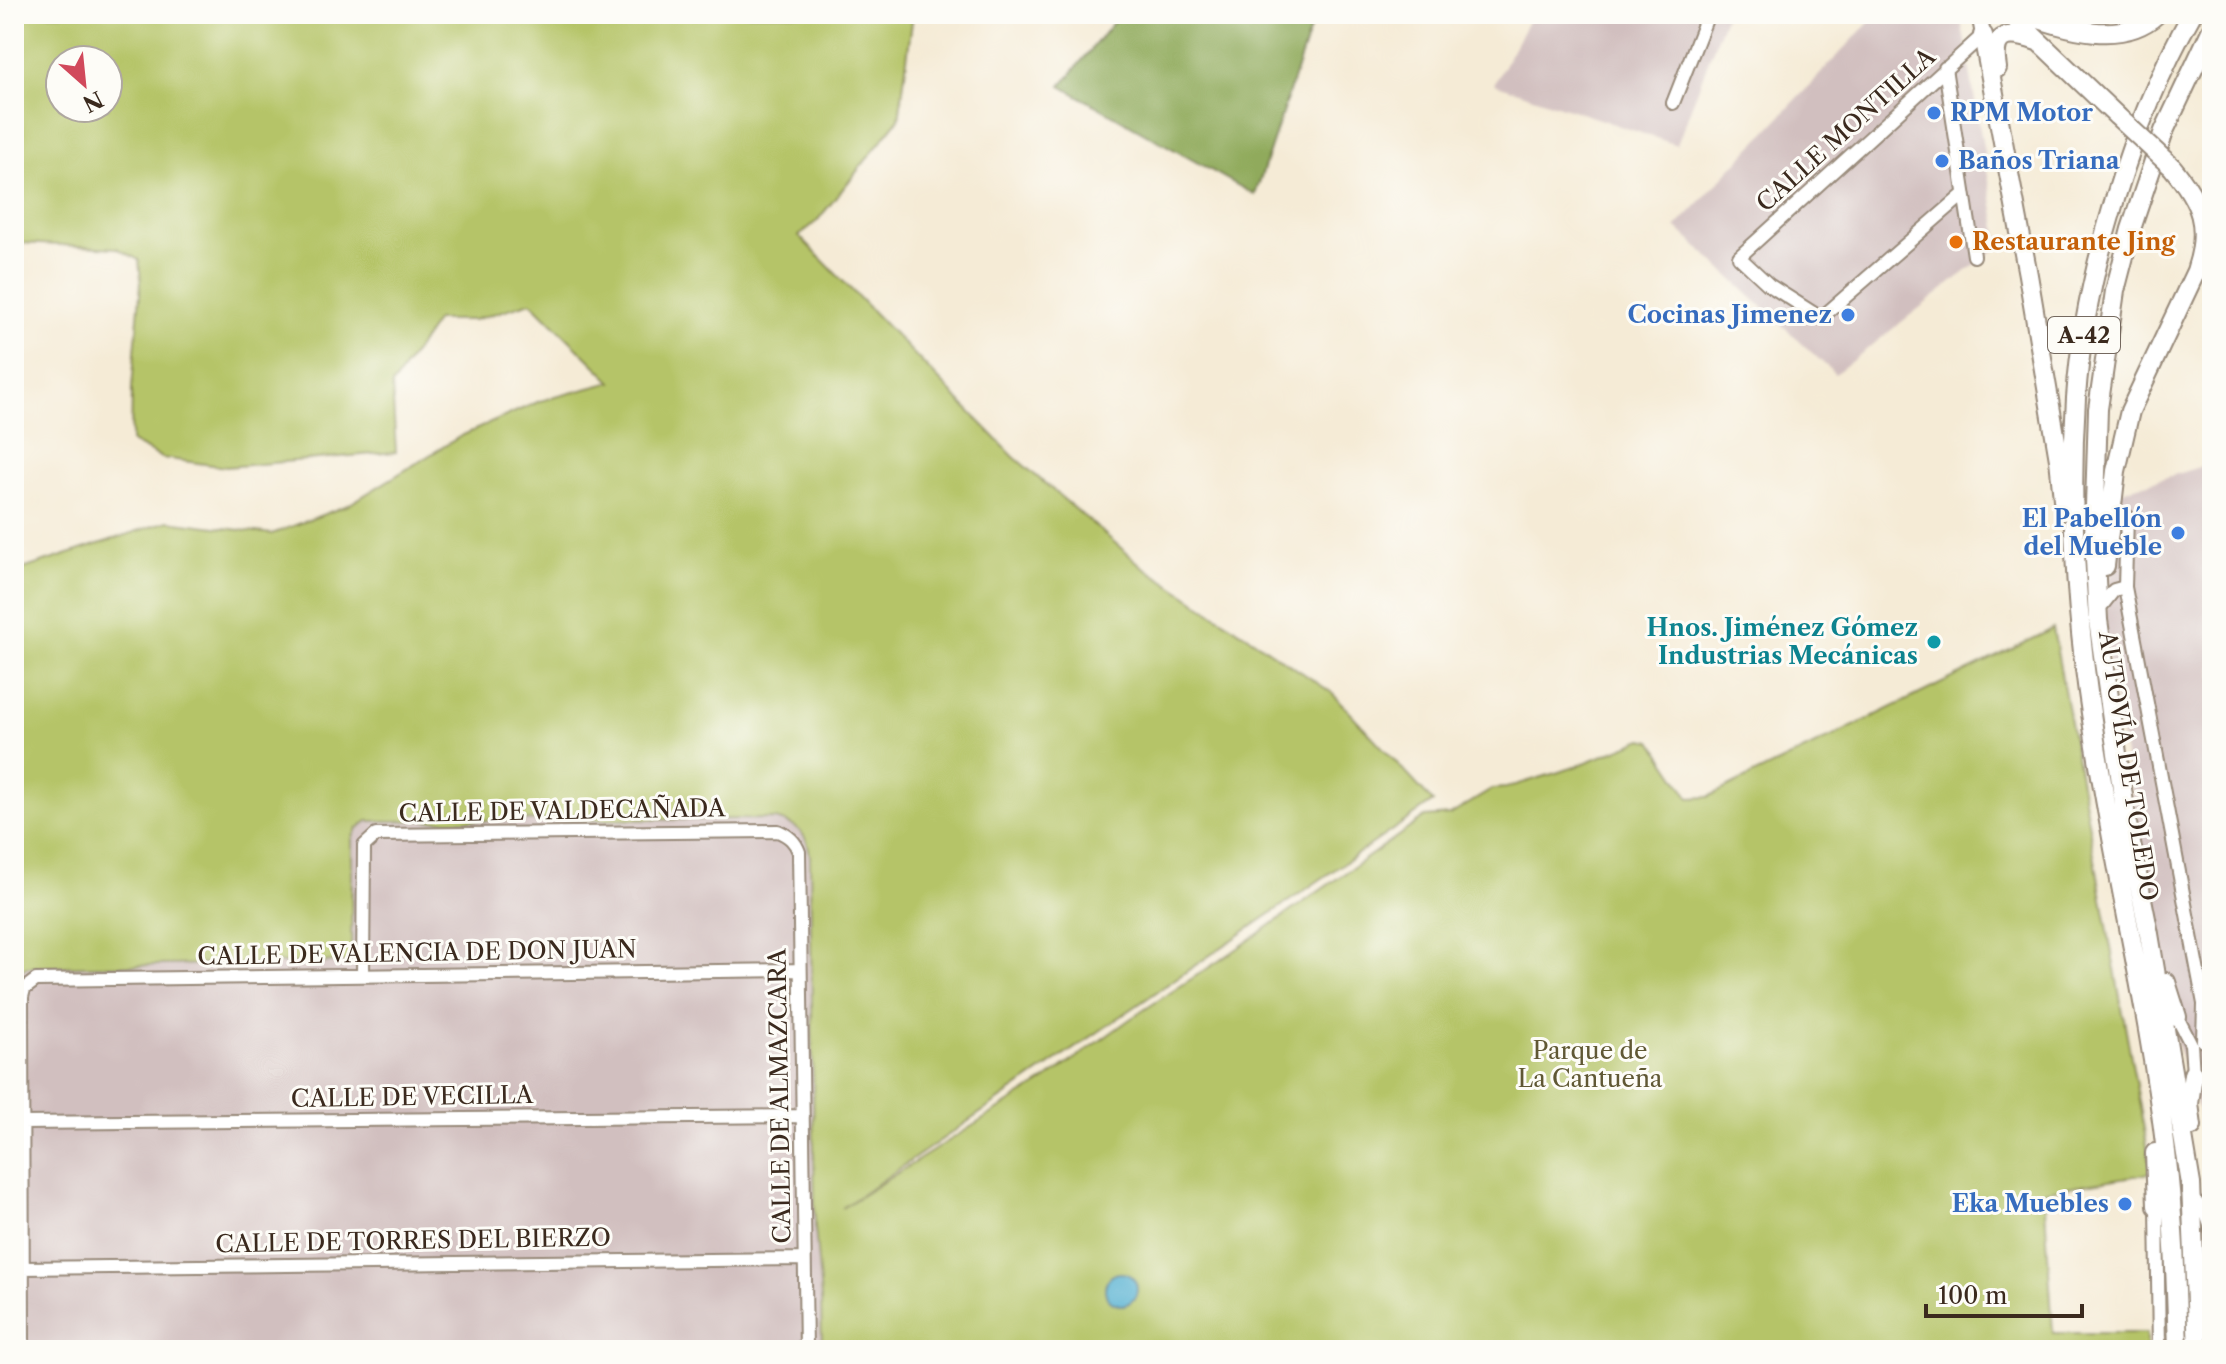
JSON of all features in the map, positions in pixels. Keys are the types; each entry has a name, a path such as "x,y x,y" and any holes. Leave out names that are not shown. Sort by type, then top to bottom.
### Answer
{"highway":[{"path":"2010,14 2172,167 2197,202 2204,236 2196,271 2130,411 2116,471 2101,612"},
{"path":"2024,14 2063,26 2113,33 2133,29 2157,14"},
{"name":"AUTOVÍA DE TOLEDO","path":"2178,1350 2176,1249 2166,1151 2082,648 2075,532 2074,445 2082,347 2102,249 2148,106 2192,14"},
{"name":"AUTOVÍA DE TOLEDO","path":"2198,1350 2192,1191 2149,934 2127,824 2101,612 2094,580 2095,461 2105,355 2115,291 2131,229 2164,131 2212,29"},
{"path":"2011,178 2007,126 1995,55 1998,43 2005,36 2015,33 2037,41"},
{"path":"1983,35 2059,459 2082,648"},
{"path":"2149,934 2177,1017"},
{"path":"2147,1027 2144,1062 2155,1153 2157,1206"},
{"path":"2192,1191 2197,1162 2189,1104 2193,1074"}],"main road":[{"path":"1979,14 1983,35"}],"street":[{"path":"1673,103 1708,14"},
{"name":"CALLE MONTILLA","path":"1964,194 1821,318 1769,285 1739,257 1983,35"},
{"path":"1945,68 1974,256"},
{"path":"2127,516 2125,587 2204,1004 2202,1041 2193,1074"},
{"path":"2101,612 2114,590 2125,587"},
{"name":"CALLE DE VALDECAÑADA","path":"363,975 364,846 376,835 778,831 795,842"},
{"name":"CALLE DE ALMAZCARA","path":"795,842 799,852 806,1350"},
{"name":"CALLE DE VALENCIA DE DON JUAN","path":"21,1123 22,997 24,989 36,980 799,970"},
{"path":"2177,1017 2202,1041"},
{"name":"CALLE DE VECILLA","path":"21,1123 803,1116"},
{"path":"21,1123 23,1350"},
{"path":"2192,1191 2212,1231"},
{"path":"2157,1206 2159,1350"},
{"name":"CALLE DE TORRES DEL BIERZO","path":"21,1268 804,1259"}],"shaded area":[{"path":"1532,14 1726,14 1677,145 1494,84"},
{"path":"1877,14 1960,14 2000,245 1835,374 1676,227"},
{"path":"2212,463 2212,1201 2199,1111 2171,1026 2104,633 2119,492"},
{"path":"775,819 792,823 803,833 809,843 810,856 815,1226 822,1350 14,1350 14,974 27,967 351,962 352,839 357,829 368,821"}],"green space":[{"name":"Parque de La Cantueña","path":"14,14 913,14 899,119 817,221 799,236 1014,457 1141,565 1331,692 1433,802 842,1208 1047,1079 1425,817 1450,815 1493,789 1572,768 1643,739 1652,741 1690,798 1708,797 2053,629 2152,1173 2044,1191 2053,1333 2147,1333 2147,1350 822,1350 815,1226 810,856 807,841 800,831 775,819 368,821 357,829 352,839 351,962 27,967 14,974 14,572 168,521 272,534 348,505 461,436 540,401 612,382 531,302 474,320 437,320 392,385 396,452 226,467 162,458 131,442 132,387 141,282 139,260 117,248 21,243 14,246"},
{"path":"1120,14 1315,14 1255,195 1061,86"}],"water":[{"path":"1121,1273 1133,1277 1137,1289 1133,1301 1121,1305 1109,1301 1105,1289 1109,1277"}],"place":[{"name":"RPM Motor","path":"1934,113"},
{"name":"Baños Triana","path":"1942,161"},
{"name":"Restaurante Jing","path":"1956,242"},
{"name":"Cocinas Jimenez","path":"1848,315"},
{"name":"El Pabellón del Mueble","path":"2178,533"},
{"name":"Hnos. Jiménez Gómez Industrias Mecánicas","path":"1934,642"},
{"name":"Eka Muebles","path":"2125,1204"}]}
